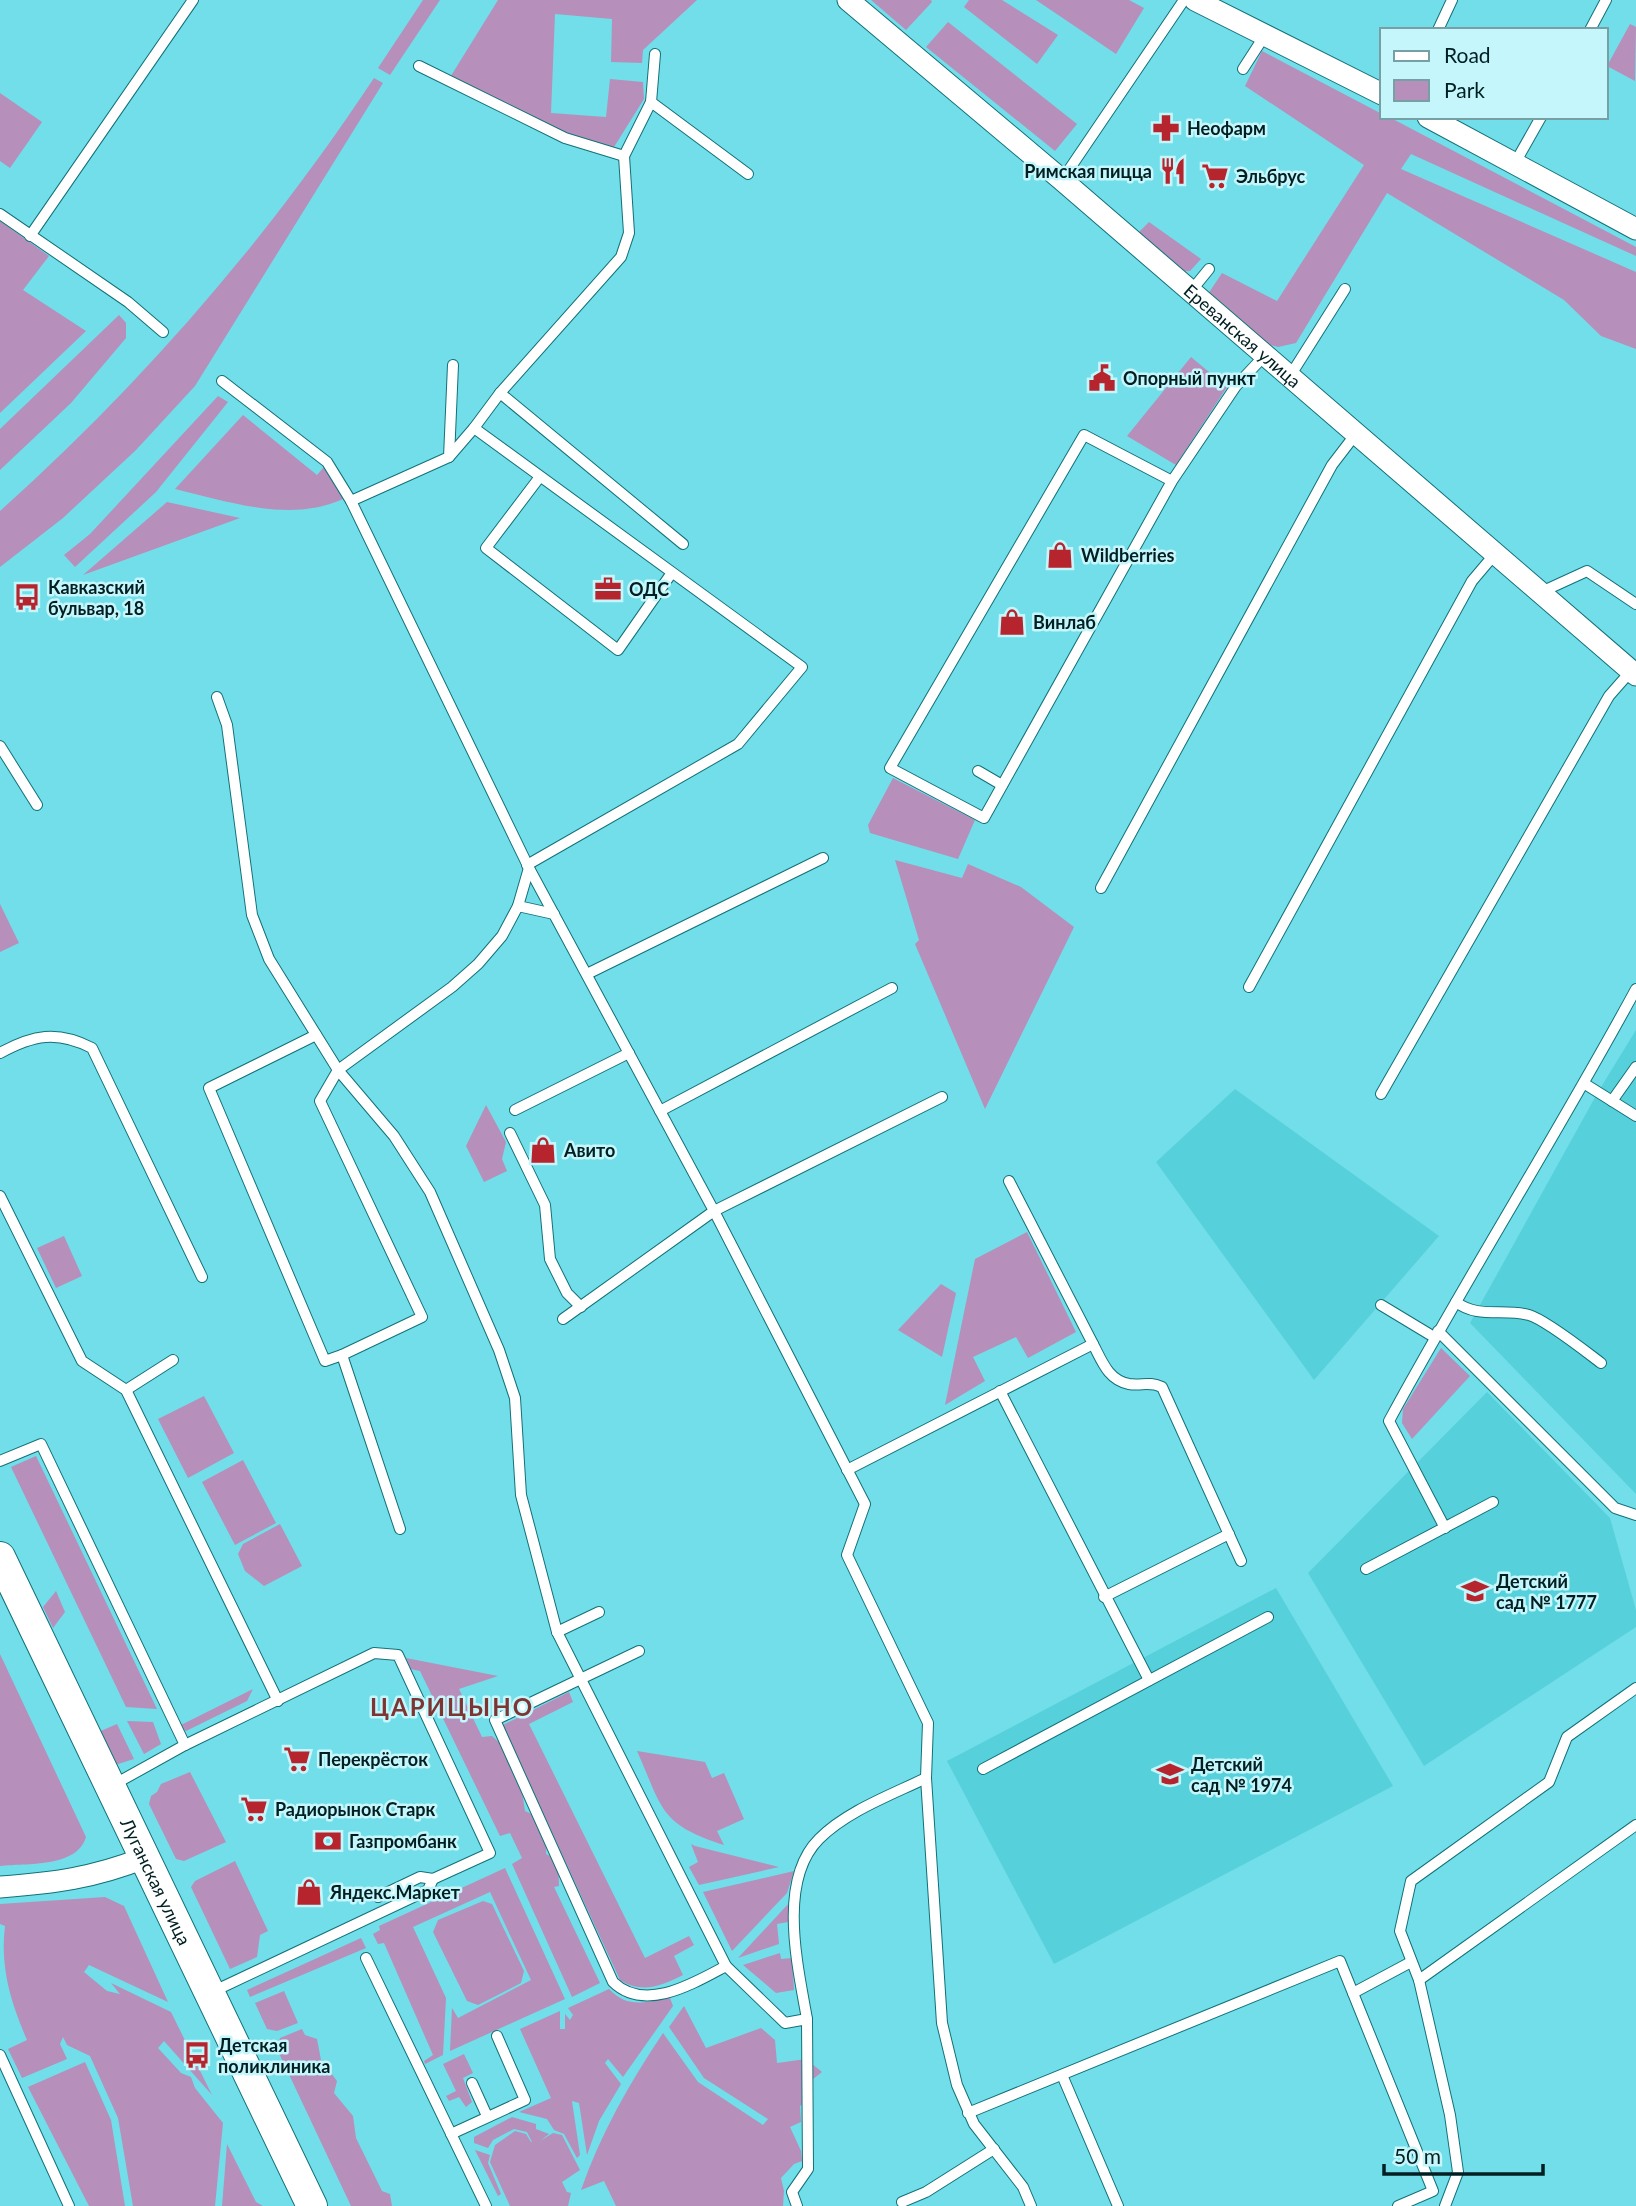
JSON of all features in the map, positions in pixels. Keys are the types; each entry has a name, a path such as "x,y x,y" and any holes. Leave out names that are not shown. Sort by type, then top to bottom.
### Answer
{"main road":[{"name":"Луганская улица","path":"0,1557 312,2206"}],"street":[{"name":"Ереванская улица","path":"848,0 1062,180 1634,673"},
{"path":"1195,0 1380,93"},
{"path":"1432,119 1636,229"},
{"path":"0,1887 64,1883 105,1873 144,1858"}],"lane":[{"path":"30,236 193,0"},
{"path":"1062,180 1184,0"},
{"path":"1439,28 1452,0"},
{"path":"1591,28 1606,0"},
{"path":"1243,69 1265,35"},
{"path":"351,501 449,457 500,394 621,257 629,233 624,156 651,102 655,54"},
{"path":"419,66 565,138 624,156"},
{"path":"651,102 748,173"},
{"path":"1515,163 1540,119"},
{"path":"0,214 128,302 163,332"},
{"path":"1191,291 1209,269"},
{"path":"1290,376 1345,289"},
{"path":"1172,481 1084,435 890,768 984,818 1172,481 1236,386 1265,355"},
{"path":"449,457 453,365"},
{"path":"222,381 327,462 351,501 528,866 714,1212 865,1504 847,1555 928,1723 926,1778 943,2023 957,2085 968,2113 1023,2187 1031,2206"},
{"path":"500,394 683,544"},
{"path":"316,1035 209,1088 325,1361 422,1317 320,1101 338,1070 478,964 502,936 519,906 528,866 738,744 802,667 671,575 474,428"},
{"path":"1101,888 1332,465 1355,435"},
{"path":"539,478 486,548 618,650 671,575"},
{"path":"1249,987 1472,581 1494,555"},
{"path":"1539,593 1587,571 1636,604"},
{"path":"1381,1094 1609,696 1634,673"},
{"path":"217,697 228,725 252,915 269,959 338,1070 394,1136 430,1192 499,1350 516,1398 521,1495 557,1632 726,1966 785,2023 807,2019"},
{"path":"0,746 37,805"},
{"path":"978,771 1002,785"},
{"path":"587,974 823,858"},
{"path":"519,906 554,914"},
{"path":"660,1111 892,988"},
{"path":"1445,1528 1389,1421 1436,1334 1585,1084 1636,989"},
{"path":"0,1053 29,1038 72,1038 92,1048 202,1277"},
{"path":"515,1110 629,1053"},
{"path":"1612,1101 1636,1067"},
{"path":"1585,1084 1636,1116"},
{"path":"563,1319 714,1212 942,1097"},
{"path":"510,1133 545,1205 550,1259 567,1293 580,1307"},
{"path":"1009,1181 1109,1375 1129,1384 1151,1382 1162,1387 1241,1561"},
{"path":"0,1196 82,1361 127,1390 278,1701"},
{"path":"1456,1302 1465,1309 1530,1315 1601,1363"},
{"path":"1381,1305 1436,1334 1615,1508 1636,1515"},
{"path":"847,1470 1093,1344"},
{"path":"342,1354 400,1529"},
{"path":"127,1390 173,1360"},
{"path":"1000,1391 1149,1681"},
{"path":"0,1461 41,1444 185,1745"},
{"path":"1366,1569 1493,1502"},
{"path":"1104,1597 1229,1535"},
{"path":"557,1632 599,1612"},
{"path":"983,1769 1268,1617"},
{"path":"639,1651 495,1720 613,1982 633,1995 645,1996 683,1989 726,1966"},
{"path":"110,1787 185,1745 374,1653 398,1655 490,1853 433,1879 420,1877 378,1897"},
{"path":"1445,2206 1458,2172 1450,2115 1419,1980 1400,1931 1411,1881 1549,1782 1567,1737 1636,1688"},
{"path":"797,2206 792,2192 808,2169 807,2019 791,1911 807,1853 816,1835 926,1778"},
{"path":"1419,1980 1636,1825"},
{"path":"210,1993 428,1890 433,1879"},
{"path":"366,1958 486,2206"},
{"path":"968,2113 1340,1961 1433,2191 1398,2206"},
{"path":"1353,1993 1411,1962"},
{"path":"451,2134 525,2100 497,2036"},
{"path":"0,2056 69,2206"},
{"path":"1062,2075 1118,2206"},
{"path":"471,2083 487,2116"},
{"path":"902,2202 995,2149"}],"shaded area":[{"path":"1636,1030 1636,1494 1470,1323 1598,1092"},
{"path":"1235,1089 1439,1236 1314,1380 1156,1162"},
{"name":"Детский сад № 1777","path":"1487,1392 1610,1518 1636,1610 1636,1627 1424,1766 1308,1573"},
{"name":"Детский сад № 1974","path":"1276,1588 1393,1786 1054,1964 947,1761"}],"green space":[{"path":"423,0 440,0 390,75 378,68"},
{"path":"498,0 697,0 643,50 642,63 611,62 612,19 555,14 551,113 606,117 610,79 643,82 644,99 614,147 569,134 449,79"},
{"path":"871,0 931,0 932,2 906,30"},
{"path":"969,0 1002,0 1058,35 1037,64 964,7"},
{"path":"1036,0 1129,0 1144,8 1116,54"},
{"path":"948,22 1077,124 1055,151 926,47"},
{"path":"1630,24 1636,27 1635,81 1608,64"},
{"path":"1262,51 1380,113 1380,119 1393,119 1636,247 1636,256 1411,154 1401,169 1636,272 1636,349 1601,336 1564,300 1387,193 1296,343 1278,347 1263,343 1208,294 1222,273 1277,301 1364,165 1245,86"},
{"path":"374,78 383,83 195,386 136,450 63,518 0,567 0,511 104,412 201,306 291,195"},
{"path":"0,93 42,122 10,168 0,161"},
{"path":"0,221 49,256 23,290 86,331 0,413"},
{"path":"1149,222 1201,259 1190,271 1174,272 1139,232"},
{"path":"119,315 126,323 126,338 71,403 0,470 0,429"},
{"path":"1191,357 1227,387 1176,465 1127,436"},
{"path":"218,396 228,402 156,492 75,567 64,555 90,534"},
{"path":"243,415 317,475 324,467 343,499 323,506 281,510 238,504 175,489"},
{"path":"167,502 240,518 83,575"},
{"path":"893,778 975,820 958,859 870,833 868,825"},
{"path":"895,860 962,878 968,864 1021,887 1074,927 985,1109 915,944 919,940"},
{"path":"0,904 19,943 0,952"},
{"path":"486,1105 506,1142 502,1159 507,1171 484,1182 466,1146"},
{"path":"1027,1232 1076,1332 1028,1358 1016,1337 973,1357 985,1381 945,1405 975,1259"},
{"path":"64,1236 82,1276 56,1288 37,1248"},
{"path":"941,1284 956,1293 942,1357 898,1330"},
{"path":"1441,1348 1470,1376 1412,1439 1402,1423 1403,1409"},
{"path":"204,1396 234,1453 188,1478 158,1419"},
{"path":"36,1456 157,1709 126,1707 11,1467"},
{"path":"243,1460 276,1523 235,1545 202,1482"},
{"path":"280,1524 302,1566 264,1586 245,1571 238,1554 243,1544"},
{"path":"56,1591 65,1612 53,1628 43,1607"},
{"path":"0,1654 86,1837 81,1847 62,1859 0,1866"},
{"path":"406,1658 498,1676 459,1689 482,1737 492,1736 517,1759 525,1811 545,1820 503,1725 569,1692 573,1702 529,1724 645,1958 689,1936 694,1945 674,1956 683,1975 652,1987 636,1987 620,1980 547,1822 546,1854 558,1860 559,1886 554,1887 600,1983 572,1997 512,1864 522,1858 510,1833 500,1836 420,1671 411,1669"},
{"path":"253,1689 247,1701 186,1731 179,1726"},
{"path":"127,1721 153,1722 161,1744 144,1754"},
{"path":"117,1724 134,1759 115,1765 96,1733"},
{"path":"637,1751 705,1762 712,1778 724,1773 744,1819 717,1831 724,1845 687,1830 666,1812"},
{"path":"190,1772 226,1842 184,1861 176,1859 149,1804 151,1796 161,1784"},
{"path":"691,1844 779,1867 699,1885 689,1867 698,1862"},
{"path":"235,1861 268,1931 260,1935 257,1957 230,1969 191,1887 195,1881"},
{"path":"505,1868 565,1999 450,2051 452,2008 458,2018 531,1980 490,1892 413,1927 446,1998 443,2055 425,2064 424,2061 433,2055 384,1943 378,1944 373,1934 380,1930 379,1926"},
{"path":"794,1871 787,1893 732,1951 703,1892"},
{"path":"105,1897 124,1906 168,2002 89,1965 84,1972 107,1991 120,1994 111,1983 171,2012 212,2095 164,2041 158,2048 181,2073 191,2077 195,2088 223,2123 215,2206 133,2206 118,2118 90,2056 67,2045 63,2037 60,2044 67,2059 22,2078 8,2049 27,2040 5,1969 5,1926 0,1924 0,1904"},
{"path":"483,1901 492,1904 524,1971 521,1983 478,2005 467,2001 433,1932 438,1920"},
{"path":"790,1902 788,1922 777,1924 779,1944 738,1958"},
{"path":"361,1938 366,1948 250,1997 247,1990"},
{"path":"780,1953 781,1959 792,1958 794,1990 776,1993 743,1965"},
{"path":"609,1989 630,2002 670,1998 673,2006 623,2077 608,2059 605,2063 621,2084 599,2121 587,2155 579,2103 572,2101 580,2155 577,2158 564,2134 554,2130 547,2119 519,2112 551,2098 520,2029 560,2011 560,2029 565,2029 565,2014 570,2020 573,2015 568,2008"},
{"path":"284,1991 298,2023 277,2031 267,2029 255,2003"},
{"path":"684,2006 706,2048 761,2028 775,2040 777,2063 806,2059 822,2072 808,2083 808,2101 800,2106 801,2122 790,2127 801,2151 802,2161 794,2164 781,2178 783,2206 616,2206 604,2181 581,2190 617,2109 663,2033 698,2082 763,2125 768,2119 704,2078 669,2027"},
{"path":"302,2029 305,2035 317,2039 321,2060 337,2081 334,2093 353,2116 356,2138 382,2191 390,2194 392,2206 351,2206 277,2049 280,2038"},
{"path":"464,2054 473,2073 463,2078 472,2102 466,2107 459,2097 449,2101 446,2096 456,2091 443,2064"},
{"path":"85,2062 111,2120 125,2206 89,2206 28,2087"},
{"path":"512,2117 536,2124 536,2129 549,2134 540,2141 553,2133 562,2135 580,2170 562,2182 567,2192 571,2193 568,2206 510,2206 490,2162 495,2145 515,2131 526,2134 532,2142 527,2132 514,2129 493,2140 488,2148 474,2143 474,2137"},
{"path":"227,2144 256,2202 263,2206 222,2206"},
{"path":"475,2150 490,2155 488,2163 501,2194 498,2196"}],"place":[{"name":"Неофарм","path":"1166,128"},
{"name":"Римская пицца","path":"1173,171"},
{"name":"Эльбрус","path":"1215,176"},
{"name":"Опорный пункт","path":"1102,378"},
{"name":"Wildberries","path":"1060,555"},
{"name":"ОДС","path":"608,589"},
{"name":"Кавказский бульвар, 18","path":"27,597"},
{"name":"Винлаб","path":"1012,622"},
{"name":"Авито","path":"543,1150"},
{"name":"Детский сад № 1777","path":"1475,1591"},
{"name":"Перекрёсток","path":"297,1759"},
{"name":"Детский сад № 1974","path":"1170,1774"},
{"name":"Радиорынок Старк","path":"254,1809"},
{"name":"Газпромбанк","path":"328,1841"},
{"name":"Яндекс.Маркет","path":"309,1892"},
{"name":"Детская поликлиника","path":"197,2055"}],"district":[{"name":"ЦАРИЦЫНО","path":"452,1706"}]}
